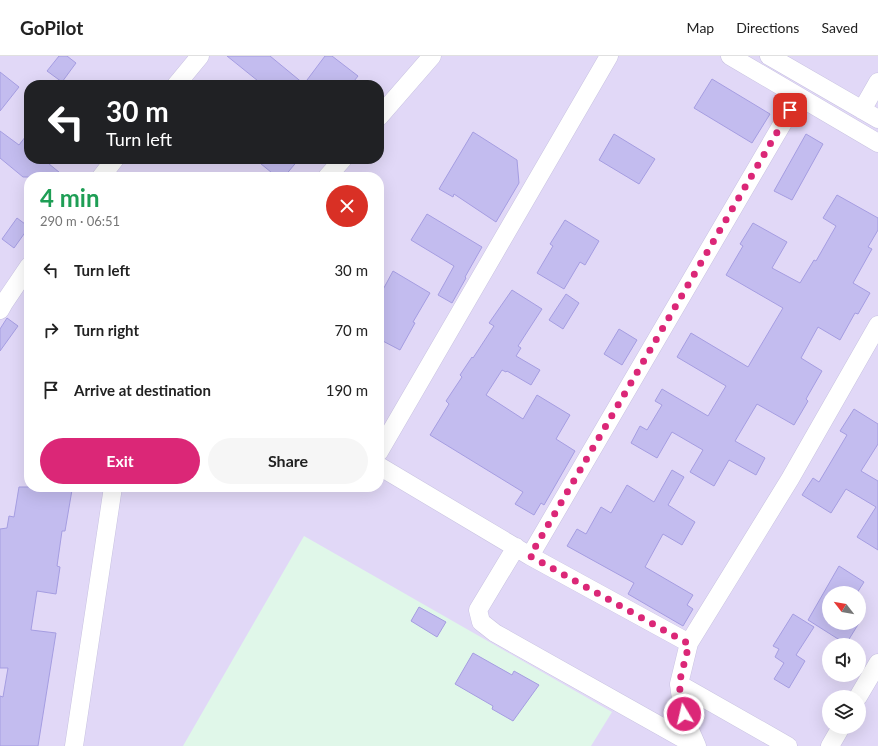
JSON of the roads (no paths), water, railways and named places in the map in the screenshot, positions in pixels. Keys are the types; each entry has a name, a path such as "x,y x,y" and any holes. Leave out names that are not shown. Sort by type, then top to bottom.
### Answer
{"street":[{"path":"180,80 200,56"},
{"path":"384,111 432,56"},
{"path":"384,443 609,56"},
{"path":"730,56 878,143"},
{"path":"769,56 878,120"},
{"path":"862,110 878,82"},
{"path":"697,746 495,633 481,622 478,610 523,552 798,97"},
{"path":"105,172 111,164"},
{"path":"331,172 339,164"},
{"path":"0,310 24,273"},
{"path":"697,746 684,714 679,684 689,644 790,479 878,324"},
{"path":"384,469 523,552 689,644"},
{"path":"74,746 112,492"},
{"path":"862,690 878,662"},
{"path":"679,684 788,746"},
{"path":"830,746 837,734"}]}
